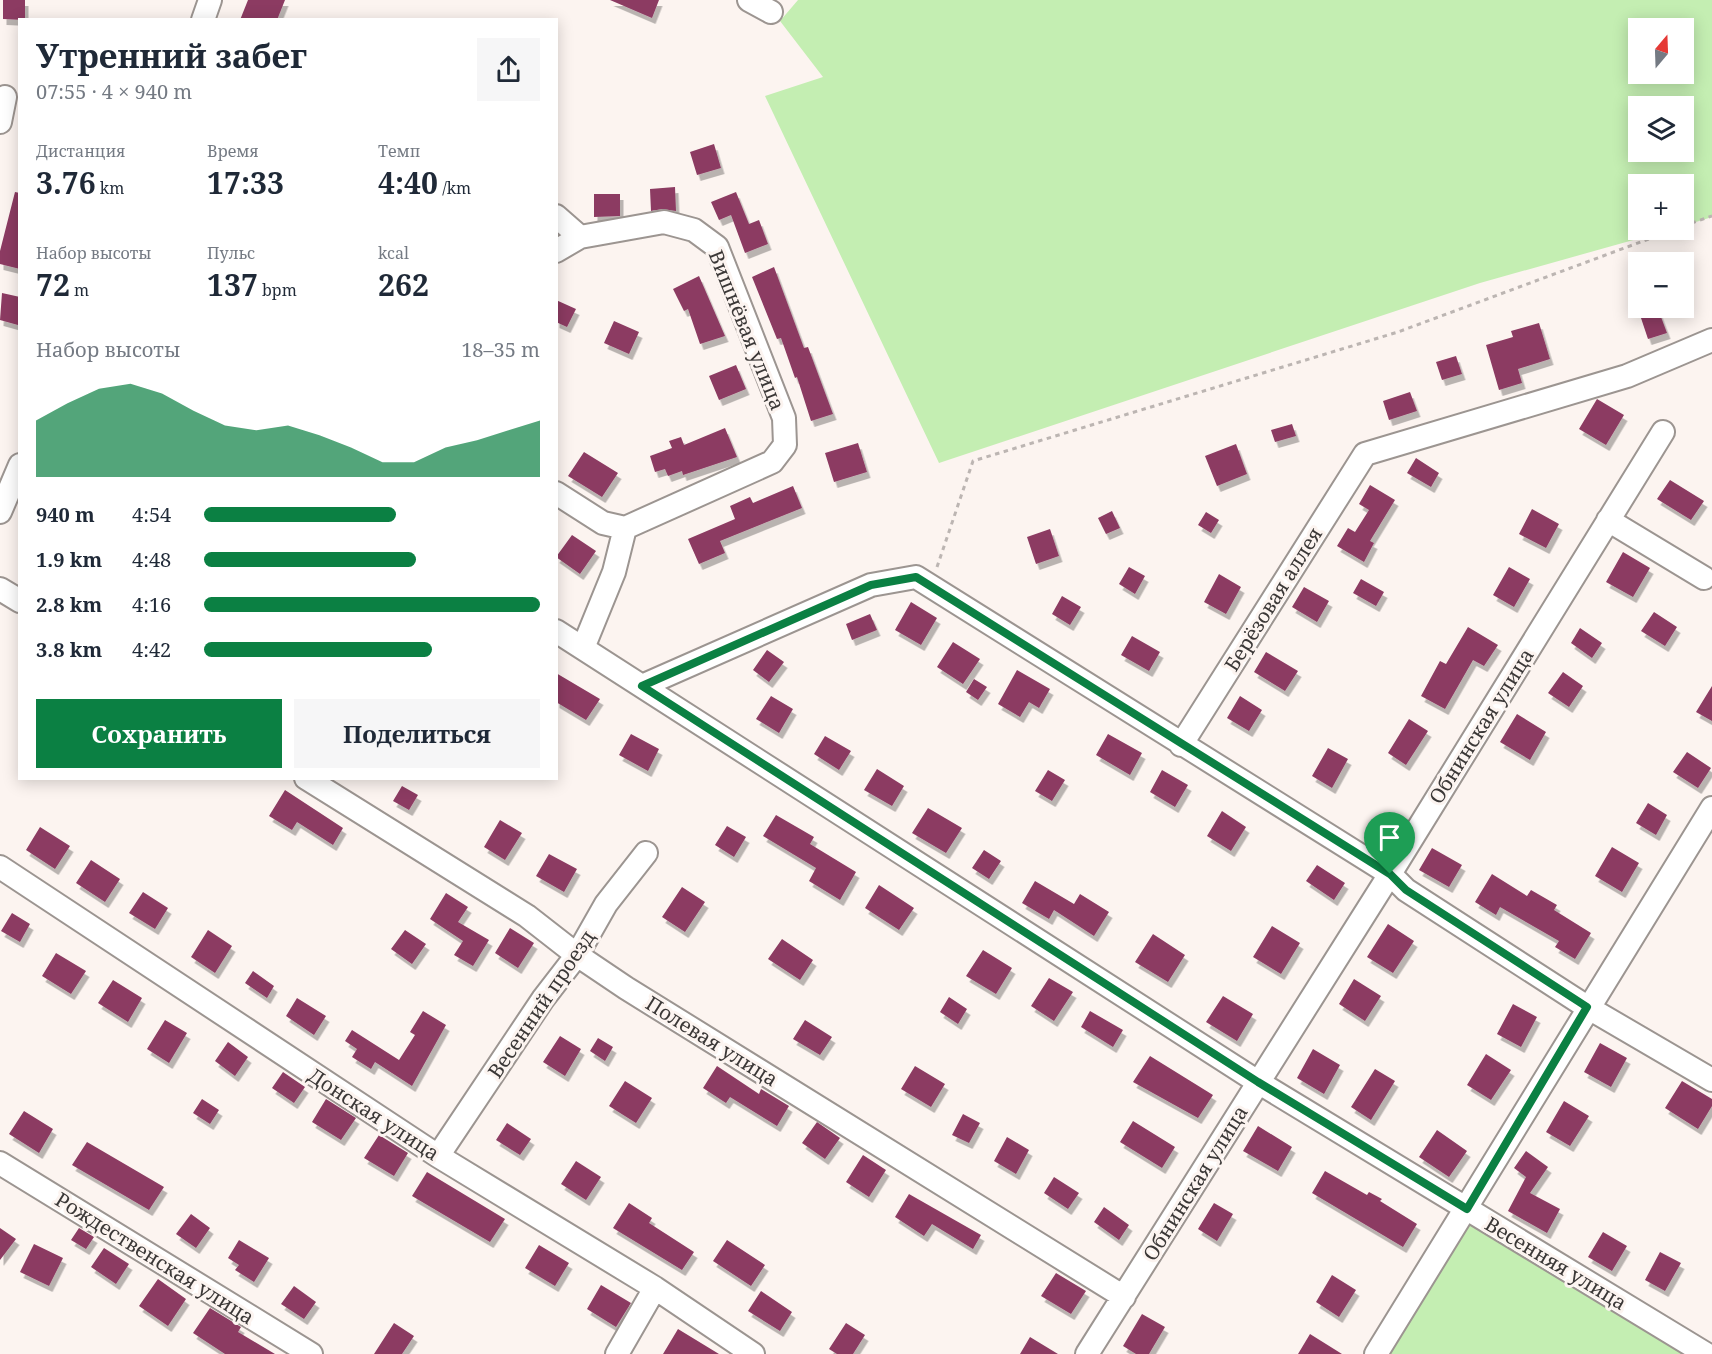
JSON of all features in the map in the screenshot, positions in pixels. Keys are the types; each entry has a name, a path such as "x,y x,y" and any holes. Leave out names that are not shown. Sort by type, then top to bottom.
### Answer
{"street":[{"path":"204,18 210,0"},
{"path":"749,0 771,12"},
{"path":"0,122 8,97"},
{"path":"558,218 580,237 558,250"},
{"name":"Вишнёвая улица","path":"580,237 664,222 694,230 717,246 783,418 785,445 772,462 625,528"},
{"name":"Берёзовая аллея","path":"1181,745 1365,454 1627,376 1712,340"},
{"name":"Обнинская улица","path":"1087,1354 1390,874 1663,432"},
{"path":"0,512 18,470"},
{"path":"558,494 603,524 625,528 614,572 584,648"},
{"path":"1608,520 1704,578"},
{"path":"642,686 871,585 916,577 1390,874 1406,890 1587,1007 1712,1080"},
{"path":"0,589 18,600"},
{"name":"Весенняя улица","path":"558,632 1258,1082 1706,1354"},
{"name":"Полевая улица","path":"309,780 527,916 577,955 1124,1297"},
{"path":"1376,1354 1467,1209 1587,1007 1712,808"},
{"name":"Весенний проезд","path":"438,1156 543,999 577,955 606,904 646,853"},
{"name":"Донская улица","path":"0,867 438,1156 655,1288 753,1354"},
{"name":"Рождественская улица","path":"0,1163 311,1354"},
{"path":"616,1354 655,1288"}],"path":[{"path":"1694,222 1712,216"},
{"path":"930,586 974,461 1398,332 1647,240"}],"green space":[{"path":"798,0 1712,0 1712,217 1694,223 1694,174 1628,174 1628,240 1633,240 1480,283 939,463 765,96 823,77 780,21"},
{"path":"1474,1213 1708,1354 1384,1354"}],"building":[{"path":"3,0 25,0 25,18 3,19"},
{"path":"248,0 285,0 278,18 241,18"},
{"path":"610,0 659,0 652,18"},
{"path":"714,144 721,168 697,175 690,152"},
{"path":"675,187 676,211 662,209 651,211 650,189"},
{"path":"15,192 18,193 18,268 0,264 0,251"},
{"path":"736,192 749,224 759,220 768,244 745,253 731,215 719,220 711,202"},
{"path":"594,194 620,194 620,216 594,217"},
{"path":"774,267 804,348 808,347 833,414 811,421 797,377 795,378 781,338 777,339 752,277"},
{"path":"699,276 725,336 700,344 688,309 684,311 673,289"},
{"path":"2,293 18,297 18,325 0,320"},
{"path":"558,301 576,309 567,327 558,323"},
{"path":"1641,318 1661,318 1667,333 1648,339"},
{"path":"614,321 639,332 629,354 604,343"},
{"path":"1539,323 1550,359 1518,369 1522,383 1499,390 1486,345 1513,337 1511,331"},
{"path":"1456,356 1462,374 1442,380 1436,362"},
{"path":"736,365 746,389 719,400 709,376"},
{"path":"1410,392 1417,411 1389,420 1383,401"},
{"path":"1597,399 1624,415 1606,445 1579,429"},
{"path":"1292,424 1296,436 1275,442 1271,430"},
{"path":"725,428 737,457 683,475 682,471 668,476 665,469 655,472 650,456 672,448 669,441 681,437 684,445"},
{"path":"858,443 867,472 834,482 825,453"},
{"path":"1236,444 1247,474 1217,486 1205,456"},
{"path":"584,452 618,473 602,497 568,476"},
{"path":"1416,458 1439,473 1431,487 1407,473"},
{"path":"1670,480 1704,501 1691,520 1657,499"},
{"path":"1370,485 1395,500 1370,541 1374,543 1364,562 1337,546 1348,528 1355,532 1369,510 1359,504"},
{"path":"793,486 802,508 720,541 725,553 699,564 688,539 735,519 730,506 750,497 753,503"},
{"path":"1532,509 1559,524 1546,548 1519,534"},
{"path":"1112,511 1120,528 1106,534 1098,518"},
{"path":"1206,512 1219,520 1211,533 1198,525"},
{"path":"1050,529 1059,556 1036,564 1027,537"},
{"path":"572,535 596,551 580,574 558,558 558,554"},
{"path":"1623,552 1650,568 1633,597 1606,582"},
{"path":"1129,567 1145,576 1135,594 1119,584"},
{"path":"1509,567 1530,579 1514,607 1493,595"},
{"path":"1219,574 1241,587 1226,614 1204,602"},
{"path":"1361,579 1384,592 1376,606 1353,593"},
{"path":"1304,587 1329,601 1317,622 1292,607"},
{"path":"1062,596 1081,607 1070,625 1052,614"},
{"path":"911,602 937,618 921,645 895,630"},
{"path":"1654,612 1677,627 1665,646 1641,631"},
{"path":"870,614 877,630 852,640 846,624"},
{"path":"1468,627 1498,645 1484,666 1473,660 1445,709 1421,696 1440,661 1446,664"},
{"path":"1580,628 1602,643 1592,658 1571,643"},
{"path":"1132,636 1160,652 1149,671 1121,655"},
{"path":"953,642 980,659 963,684 937,667"},
{"path":"767,650 784,662 769,682 753,670"},
{"path":"1266,652 1298,671 1285,691 1254,672"},
{"path":"1017,670 1050,689 1039,708 1029,702 1020,717 998,704"},
{"path":"1563,672 1583,686 1569,707 1548,693"},
{"path":"558,674 600,699 586,720 558,703"},
{"path":"974,679 987,687 978,700 966,692"},
{"path":"1712,686 1712,721 1696,712"},
{"path":"771,696 793,709 779,733 756,719"},
{"path":"1240,696 1262,710 1249,731 1227,718"},
{"path":"1517,714 1546,732 1530,760 1500,742"},
{"path":"1409,719 1428,731 1406,765 1388,753"},
{"path":"631,734 659,749 648,771 619,755"},
{"path":"1108,734 1142,753 1130,775 1096,755"},
{"path":"825,736 851,751 839,770 814,754"},
{"path":"1328,748 1348,759 1332,788 1312,776"},
{"path":"1687,752 1711,768 1698,788 1673,772"},
{"path":"877,769 904,786 892,806 864,790"},
{"path":"1048,770 1065,780 1052,801 1035,791"},
{"path":"1162,770 1188,785 1175,807 1150,792"},
{"path":"402,786 418,795 409,810 393,801"},
{"path":"285,790 343,828 333,845 297,822 292,830 269,816"},
{"path":"1648,803 1667,815 1656,835 1636,823"},
{"path":"928,808 962,828 946,853 912,833"},
{"path":"1222,811 1246,827 1231,851 1207,836"},
{"path":"776,815 814,837 810,844 856,872 840,900 809,881 816,868 763,836"},
{"path":"500,820 522,833 505,860 484,847"},
{"path":"727,826 746,837 734,857 715,845"},
{"path":"40,827 70,846 55,869 26,850"},
{"path":"1612,847 1639,863 1622,892 1595,876"},
{"path":"1432,848 1462,865 1449,887 1419,870"},
{"path":"984,850 1001,861 989,879 972,868"},
{"path":"549,854 577,869 564,892 536,876"},
{"path":"91,860 120,879 105,902 76,883"},
{"path":"1317,865 1345,883 1334,900 1306,881"},
{"path":"1492,874 1527,896 1531,890 1557,905 1554,910 1591,933 1575,959 1555,947 1559,941 1500,907 1496,915 1475,902"},
{"path":"1035,881 1074,904 1080,894 1109,912 1094,936 1054,910 1049,919 1022,903"},
{"path":"879,885 914,908 899,930 865,908"},
{"path":"682,887 705,902 685,932 662,917"},
{"path":"143,892 168,908 155,929 129,913"},
{"path":"446,893 468,907 458,922 489,940 473,966 454,955 463,941 430,919"},
{"path":"12,913 30,924 20,942 1,931"},
{"path":"1388,924 1414,941 1393,973 1367,957"},
{"path":"1272,926 1300,943 1281,974 1253,957"},
{"path":"510,928 534,943 518,968 495,953"},
{"path":"208,930 232,946 215,973 191,957"},
{"path":"405,930 426,944 412,964 391,949"},
{"path":"1153,934 1185,955 1168,982 1135,962"},
{"path":"782,939 813,960 800,980 768,959"},
{"path":"983,950 1012,968 996,994 966,976"},
{"path":"56,953 86,971 71,994 42,976"},
{"path":"253,971 274,986 267,998 245,983"},
{"path":"1049,978 1073,992 1054,1021 1031,1006"},
{"path":"1354,979 1381,996 1365,1021 1339,1004"},
{"path":"113,980 142,998 128,1022 98,1003"},
{"path":"1223,996 1253,1014 1237,1041 1206,1022"},
{"path":"949,997 967,1009 958,1024 940,1012"},
{"path":"297,998 326,1016 314,1035 286,1016"},
{"path":"1513,1004 1537,1017 1521,1047 1497,1034"},
{"path":"423,1011 446,1025 412,1086 375,1062 371,1069 352,1057 357,1049 345,1041 352,1030 399,1060 415,1035 410,1032"},
{"path":"1090,1011 1123,1030 1113,1047 1081,1027"},
{"path":"165,1020 187,1033 169,1063 147,1049"},
{"path":"805,1020 832,1037 820,1055 793,1039"},
{"path":"560,1036 581,1049 565,1076 543,1062"},
{"path":"598,1038 613,1047 605,1061 590,1051"},
{"path":"228,1042 248,1057 235,1076 215,1061"},
{"path":"1600,1043 1627,1058 1611,1087 1584,1072"},
{"path":"1313,1049 1340,1065 1324,1094 1297,1078"},
{"path":"1486,1054 1511,1070 1491,1100 1467,1085"},
{"path":"1150,1056 1213,1095 1198,1118 1133,1082"},
{"path":"717,1066 759,1094 761,1089 789,1106 777,1126 730,1097 726,1103 703,1088"},
{"path":"915,1066 945,1084 931,1107 901,1089"},
{"path":"1375,1069 1395,1081 1371,1120 1351,1107"},
{"path":"283,1072 305,1087 294,1103 272,1088"},
{"path":"625,1081 652,1098 636,1123 609,1106"},
{"path":"1682,1081 1712,1099 1712,1106 1698,1129 1665,1108"},
{"path":"202,1099 219,1110 210,1124 193,1113"},
{"path":"326,1099 356,1118 341,1140 312,1122"},
{"path":"1564,1101 1589,1116 1570,1146 1546,1132"},
{"path":"24,1111 53,1129 39,1153 9,1134"},
{"path":"963,1114 980,1123 969,1143 952,1135"},
{"path":"1133,1121 1175,1147 1162,1168 1120,1142"},
{"path":"817,1122 840,1138 825,1159 802,1143"},
{"path":"507,1123 531,1139 520,1155 496,1140"},
{"path":"1258,1126 1292,1147 1278,1171 1243,1151"},
{"path":"1437,1130 1467,1151 1449,1177 1419,1157"},
{"path":"379,1135 408,1153 394,1176 364,1158"},
{"path":"1007,1137 1029,1150 1016,1174 994,1161"},
{"path":"87,1142 164,1187 149,1210 72,1165"},
{"path":"1526,1151 1548,1167 1530,1193 1560,1209 1547,1233 1508,1211 1526,1177 1514,1168"},
{"path":"863,1155 886,1170 869,1197 846,1182"},
{"path":"576,1161 601,1177 586,1200 561,1184"},
{"path":"1325,1171 1367,1195 1369,1192 1382,1199 1380,1201 1417,1224 1403,1247 1312,1193"},
{"path":"427,1172 505,1219 490,1242 412,1196"},
{"path":"1054,1177 1079,1193 1068,1209 1044,1193"},
{"path":"909,1194 981,1235 973,1249 932,1224 924,1236 895,1217"},
{"path":"629,1203 652,1218 649,1223 694,1252 682,1270 613,1228"},
{"path":"1214,1203 1233,1214 1217,1241 1198,1229"},
{"path":"1104,1207 1129,1225 1119,1240 1094,1222"},
{"path":"191,1214 210,1228 196,1248 176,1234"},
{"path":"0,1228 16,1239 0,1260"},
{"path":"79,1228 94,1237 86,1249 71,1240"},
{"path":"1603,1232 1627,1246 1612,1271 1588,1257"},
{"path":"239,1240 269,1258 254,1282 235,1270 239,1265 228,1258"},
{"path":"727,1240 765,1265 751,1286 713,1261"},
{"path":"34,1244 63,1258 49,1286 20,1272"},
{"path":"539,1245 569,1263 555,1286 525,1268"},
{"path":"104,1248 129,1264 116,1284 91,1267"},
{"path":"1660,1252 1681,1263 1665,1291 1645,1280"},
{"path":"1056,1273 1086,1291 1071,1314 1041,1296"},
{"path":"1332,1275 1356,1290 1339,1317 1316,1302"},
{"path":"158,1279 186,1299 168,1326 139,1306"},
{"path":"601,1285 631,1303 616,1327 587,1309"},
{"path":"294,1286 316,1302 304,1319 281,1304"},
{"path":"761,1291 792,1312 780,1331 748,1311"},
{"path":"210,1308 241,1327 238,1332 275,1354 225,1354 193,1333"},
{"path":"1142,1314 1165,1327 1149,1354 1136,1354 1123,1346"},
{"path":"394,1323 414,1336 402,1354 374,1354"},
{"path":"846,1323 865,1335 853,1354 837,1354 829,1349"},
{"path":"678,1329 719,1354 663,1354"},
{"path":"1310,1334 1342,1354 1298,1354"},
{"path":"1030,1337 1058,1354 1020,1354"}],"route":[{"path":"916,577 1390,874 1406,890 1587,1007 1467,1209 1258,1082 642,686 871,585 916,577"}]}
